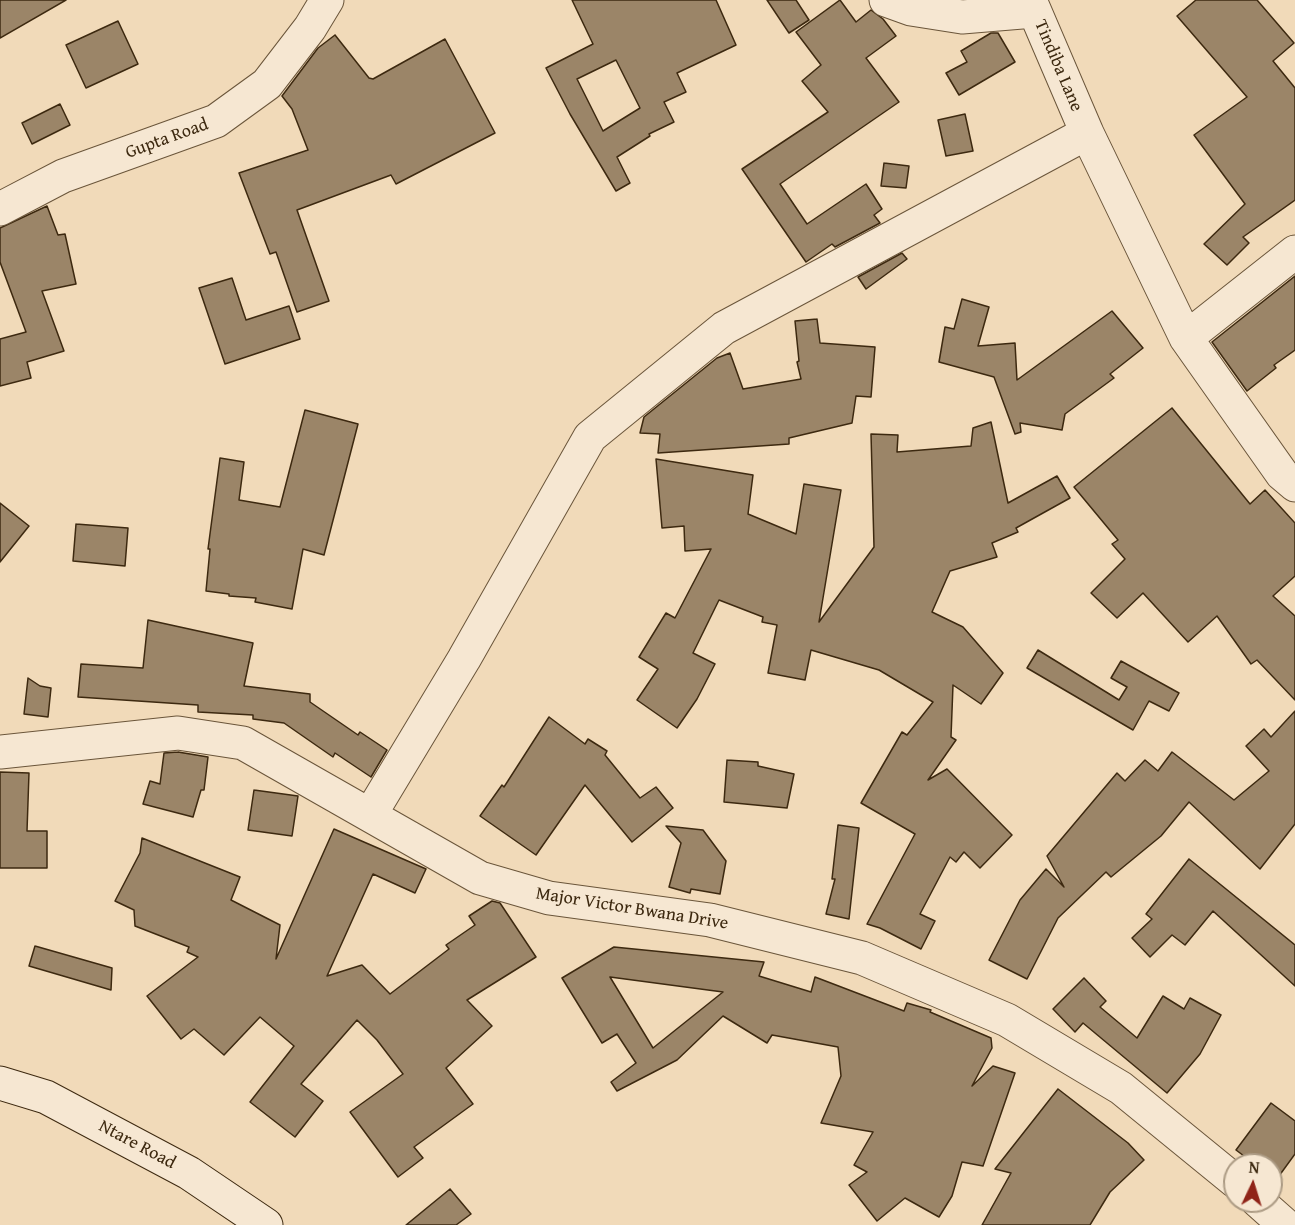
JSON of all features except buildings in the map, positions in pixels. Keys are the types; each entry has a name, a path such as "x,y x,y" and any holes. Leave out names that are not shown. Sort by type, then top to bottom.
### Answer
{"street":[{"name":"Gupta Road","path":"0,209 63,176 216,121 267,84 310,28 327,0"},
{"path":"886,0 911,9 962,17 1032,5"},
{"name":"Tindiba Lane","path":"1032,5 1087,133 1186,338 1282,474 1295,485"},
{"path":"370,815 464,659 590,437 724,328 1087,133"},
{"path":"1186,338 1295,252"},
{"name":"Major Victor Bwana Drive","path":"0,752 178,733 243,743 480,878 549,898 710,920 873,962 1006,1020 1121,1088 1223,1171"},
{"name":"Ntare Road","path":"0,1083 46,1097 169,1162 266,1225"},
{"path":"1272,1213 1285,1225"}]}
